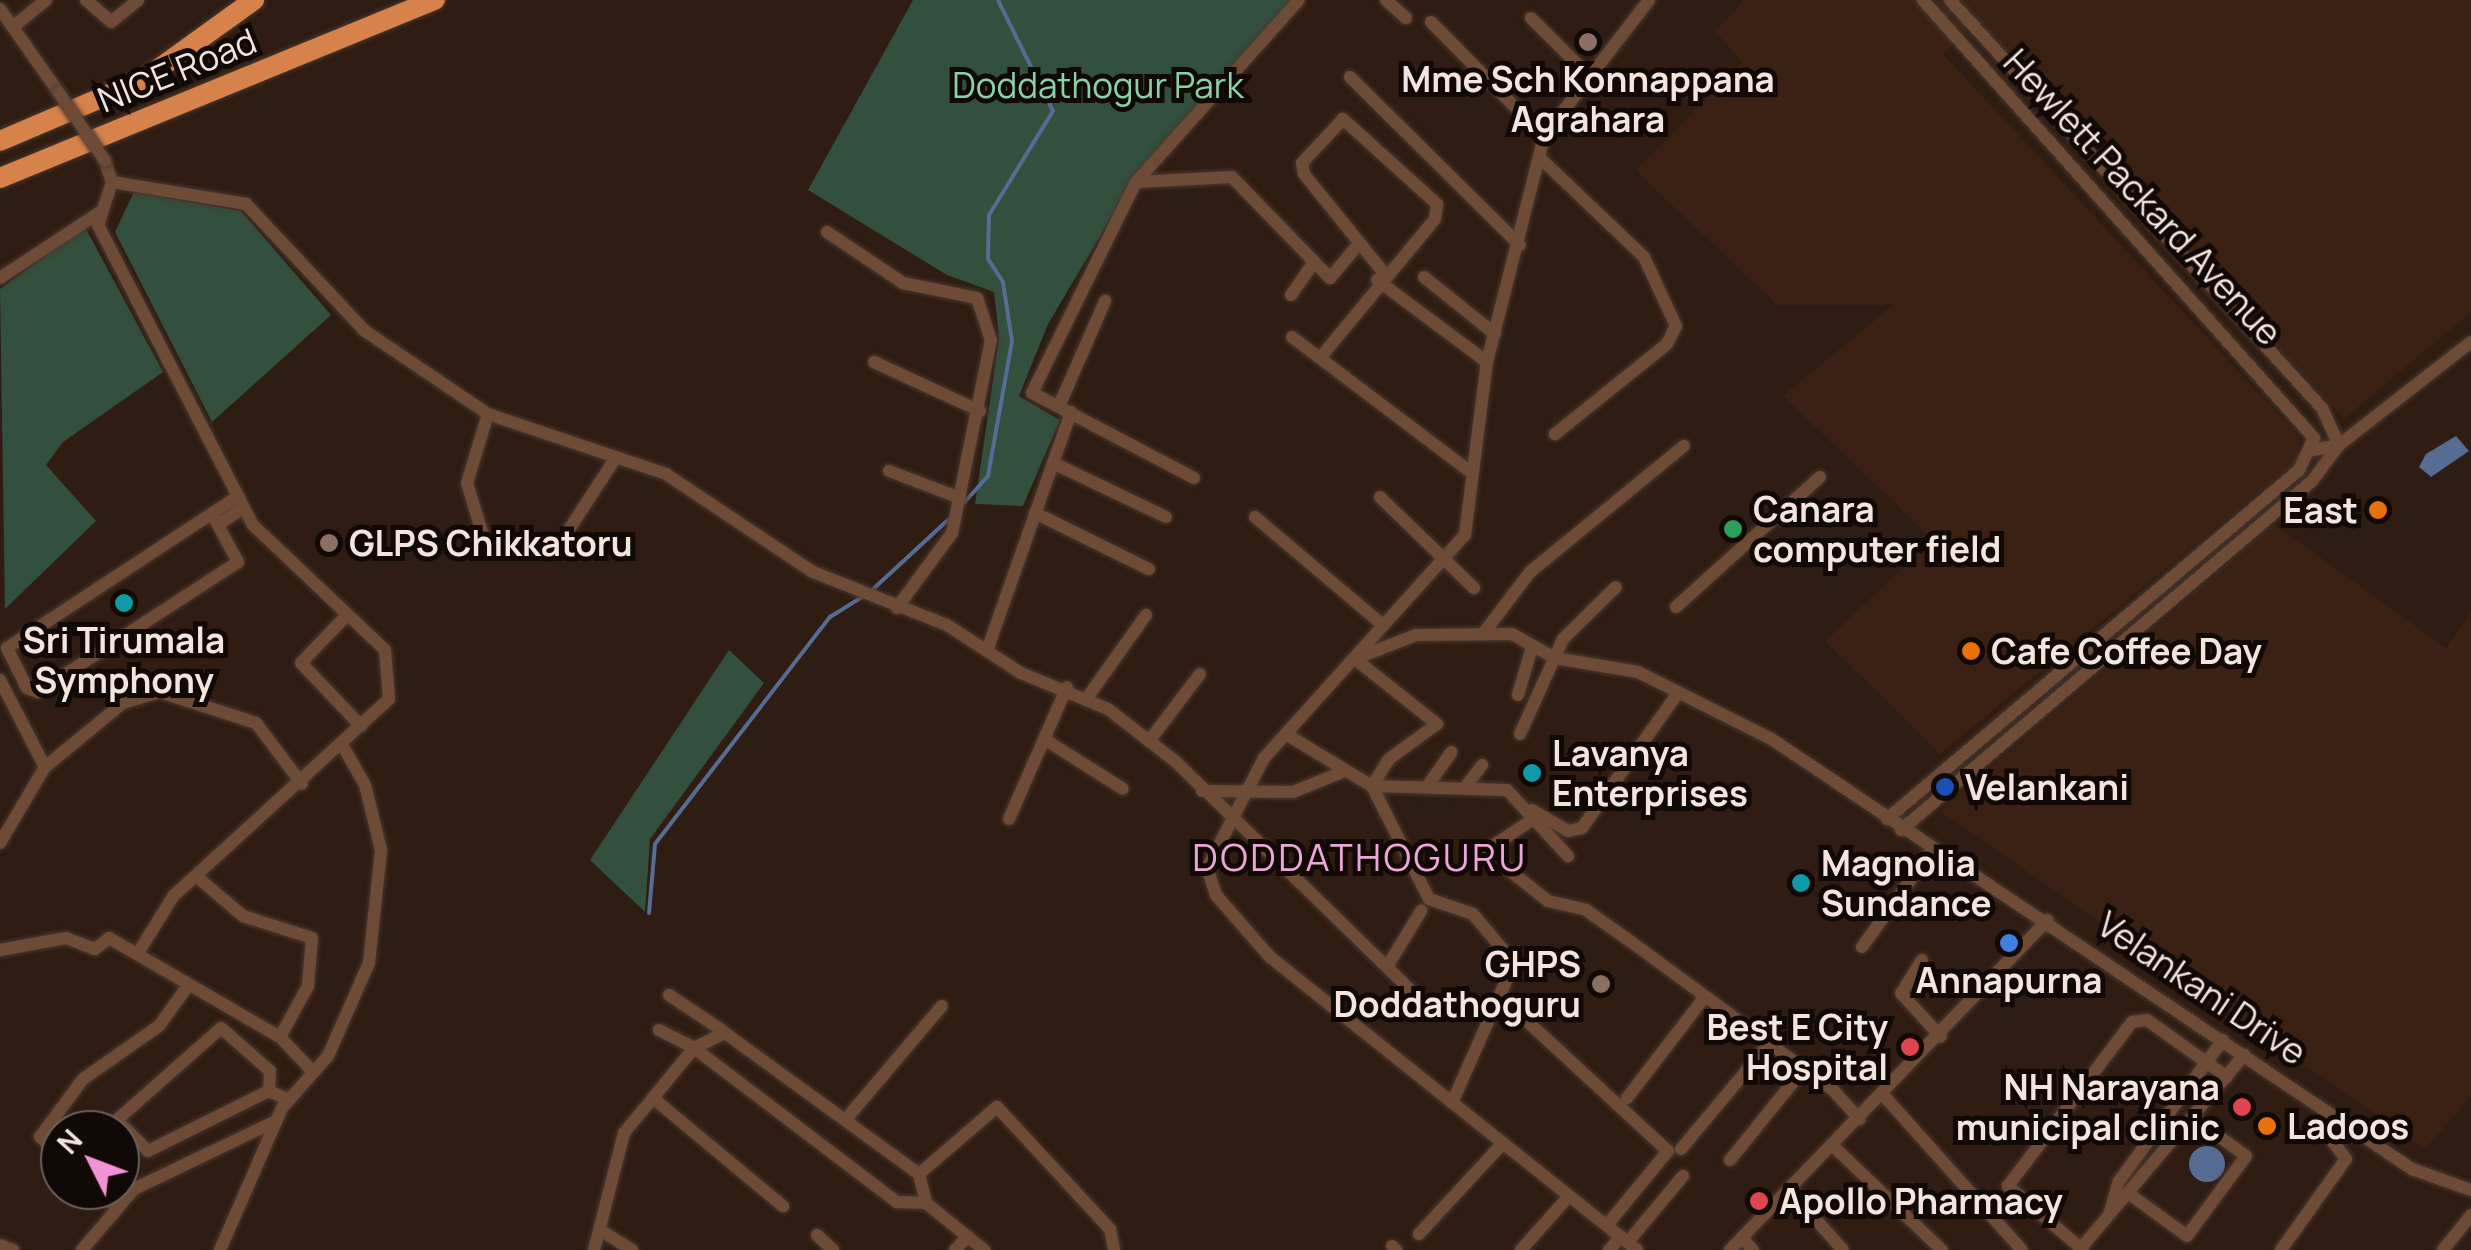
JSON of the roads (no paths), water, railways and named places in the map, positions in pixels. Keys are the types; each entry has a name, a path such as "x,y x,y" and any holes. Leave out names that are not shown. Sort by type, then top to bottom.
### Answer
{"highway":[{"name":"NICE Road","path":"0,140 142,80 254,0"},
{"name":"NICE Road","path":"0,178 435,0"}],"street":[{"path":"14,27 46,0"},
{"path":"86,0 111,22 138,0"},
{"path":"1194,478 1032,393 1136,182 1299,0"},
{"path":"1386,0 1406,18"},
{"path":"1629,1243 1270,957 1216,895 1207,868 1235,826 1250,788 1289,736 1444,560 1470,525 1472,474 1487,362 1520,246 1544,136 1586,74 1649,0"},
{"name":"Hewlett Packard Avenue","path":"1923,0 2314,444"},
{"name":"Hewlett Packard Avenue","path":"1950,0 2338,439"},
{"path":"0,9 105,161 112,182 98,225 241,502 385,650 389,699 344,748 160,911 138,954"},
{"path":"1531,18 1586,74"},
{"path":"1431,22 1544,136"},
{"path":"1350,76 1520,246"},
{"path":"1320,358 1380,276 1435,219 1437,204 1343,120 1302,164 1380,276 1487,362"},
{"path":"1539,157 1644,257 1676,326 1666,344 1554,434"},
{"path":"1136,182 1232,177 1330,278 1356,246"},
{"path":"112,182 246,204 365,331 488,414 666,474 814,572 988,645 1021,674 1067,686 1087,698 1149,741 1423,1002"},
{"path":"0,278 100,212"},
{"path":"827,232 903,283 978,298 991,340 980,411 944,548 897,608"},
{"path":"1291,295 1314,264"},
{"path":"1424,277 1495,334"},
{"path":"988,645 1053,463 1065,409 1106,301"},
{"path":"1292,337 1472,474"},
{"path":"1901,830 2312,481 2338,439 2471,342"},
{"path":"874,362 980,411"},
{"path":"482,532 467,484 488,414"},
{"path":"1887,819 2314,444 2338,439"},
{"path":"1483,634 1530,572 1684,446"},
{"path":"568,531 616,460"},
{"path":"1053,463 1166,517"},
{"path":"889,471 960,498"},
{"path":"1676,608 1820,477"},
{"path":"1380,498 1474,588"},
{"path":"216,519 238,562 38,692 28,688 8,648 241,502"},
{"path":"1035,513 1149,570"},
{"path":"1254,517 1383,625"},
{"path":"1520,734 1555,658 1616,586"},
{"path":"1087,698 1146,615"},
{"path":"348,616 302,663 361,726"},
{"name":"Velankani Drive","path":"1355,658 1416,636 1512,634 1555,658 1638,672 1773,740 1901,830 2048,920 2423,1176 2471,1190"},
{"path":"1518,695 1532,648"},
{"path":"1355,658 1438,724 1389,759 1372,786"},
{"path":"1149,741 1200,674"},
{"path":"0,680 45,767"},
{"path":"1009,819 1067,686"},
{"path":"1533,814 1568,831 1582,828 1678,693"},
{"path":"0,843 45,767 124,702 187,694 256,723 302,784"},
{"path":"1289,736 1372,786 1467,785 1507,790 1568,856"},
{"path":"1044,739 1123,789"},
{"path":"220,1250 276,1121 313,1072 369,963 383,888 376,819 344,748"},
{"path":"1429,784 1451,752"},
{"path":"1467,785 1482,765"},
{"path":"1202,791 1250,788 1293,792 1345,771"},
{"path":"1372,786 1429,899 1473,914 1514,963 1502,998 1452,1103"},
{"path":"1533,814 1485,851 1704,998 1803,1070 1859,1119"},
{"path":"1862,947 1932,850"},
{"path":"196,876 243,916 312,938 308,986 280,1036"},
{"path":"1387,967 1420,911"},
{"path":"1730,1250 1832,1144 1885,1097 2048,920"},
{"path":"0,950 66,938 95,949 109,938 187,987 280,1036 313,1072"},
{"path":"1922,960 1902,992 1941,1036"},
{"path":"60,1110 83,1079 160,1026 187,987"},
{"path":"669,995 919,1174 926,1203"},
{"path":"1502,998 1668,1151 1606,1225"},
{"path":"1627,1098 1704,998"},
{"path":"846,1119 942,1006"},
{"path":"2223,1040 2206,1062 2157,1127 2110,1212 2082,1249 2012,1194 2011,1178 2138,1017 2206,1062 2227,1077"},
{"path":"222,1028 270,1071 269,1091 148,1150 116,1120 222,1028"},
{"path":"659,1030 694,1048 897,1202 926,1203 984,1250"},
{"path":"594,1250 620,1143 694,1048 725,1033"},
{"path":"1681,1149 1768,1046"},
{"path":"2110,1212 2132,1196 2244,1054"},
{"path":"1730,1160 1803,1070"},
{"path":"269,1091 289,1100"},
{"path":"1885,1097 2022,1250"},
{"path":"654,1099 783,1206"},
{"path":"919,1174 997,1107 1110,1229 1114,1250"},
{"path":"2132,1196 2187,1236 2246,1156 2195,1118"},
{"path":"140,1186 276,1121"},
{"path":"2281,1250 2346,1160 2334,1142 2346,1123"},
{"path":"2157,1127 2176,1142"},
{"path":"1419,1234 1503,1143"},
{"path":"1832,1144 1942,1250"},
{"path":"1609,1250 1629,1243 1682,1176"},
{"path":"1789,1190 1844,1250"},
{"path":"1521,1250 1569,1196"},
{"path":"82,1250 115,1210"},
{"path":"2442,1250 2471,1215"},
{"path":"600,1230 632,1250"},
{"path":"817,1235 833,1250"},
{"path":"955,1250 968,1236"},
{"path":"1743,1239 1753,1250"},
{"path":"0,1245 13,1250"}],"water":[{"path":"2456,436 2469,451 2431,477 2419,467 2426,454"},
{"path":"2207,1146 2220,1151 2225,1164 2220,1177 2207,1182 2194,1177 2189,1164 2194,1151"}],"waterway":[{"path":"961,506 988,476 1012,341 1003,282 988,259 989,215 1053,111 998,0"},
{"path":"871,591 948,520"},
{"path":"649,913 655,844 830,617 863,596"}],"place":[{"name":"Mme Sch Konnappana Agrahara","path":"1588,42"},
{"name":"East","path":"2378,510"},
{"name":"Canara computer field","path":"1733,529"},
{"name":"GLPS Chikkatoru","path":"329,543"},
{"name":"Sri Tirumala Symphony","path":"124,603"},
{"name":"Cafe Coffee Day","path":"1971,651"},
{"name":"Lavanya Enterprises","path":"1532,773"},
{"name":"Velankani","path":"1945,787"},
{"name":"Magnolia Sundance","path":"1801,883"},
{"name":"Annapurna","path":"2009,943"},
{"name":"GHPS Doddathoguru","path":"1601,984"},
{"name":"Best E City Hospital","path":"1910,1047"},
{"name":"NH Narayana municipal clinic","path":"2242,1107"},
{"name":"Ladoos","path":"2267,1126"},
{"name":"Apollo Pharmacy","path":"1759,1201"}],"district":[{"name":"DODDATHOGURU","path":"1360,857"}],"park label":[{"name":"Doddathogur Park","path":"1098,85"}]}
